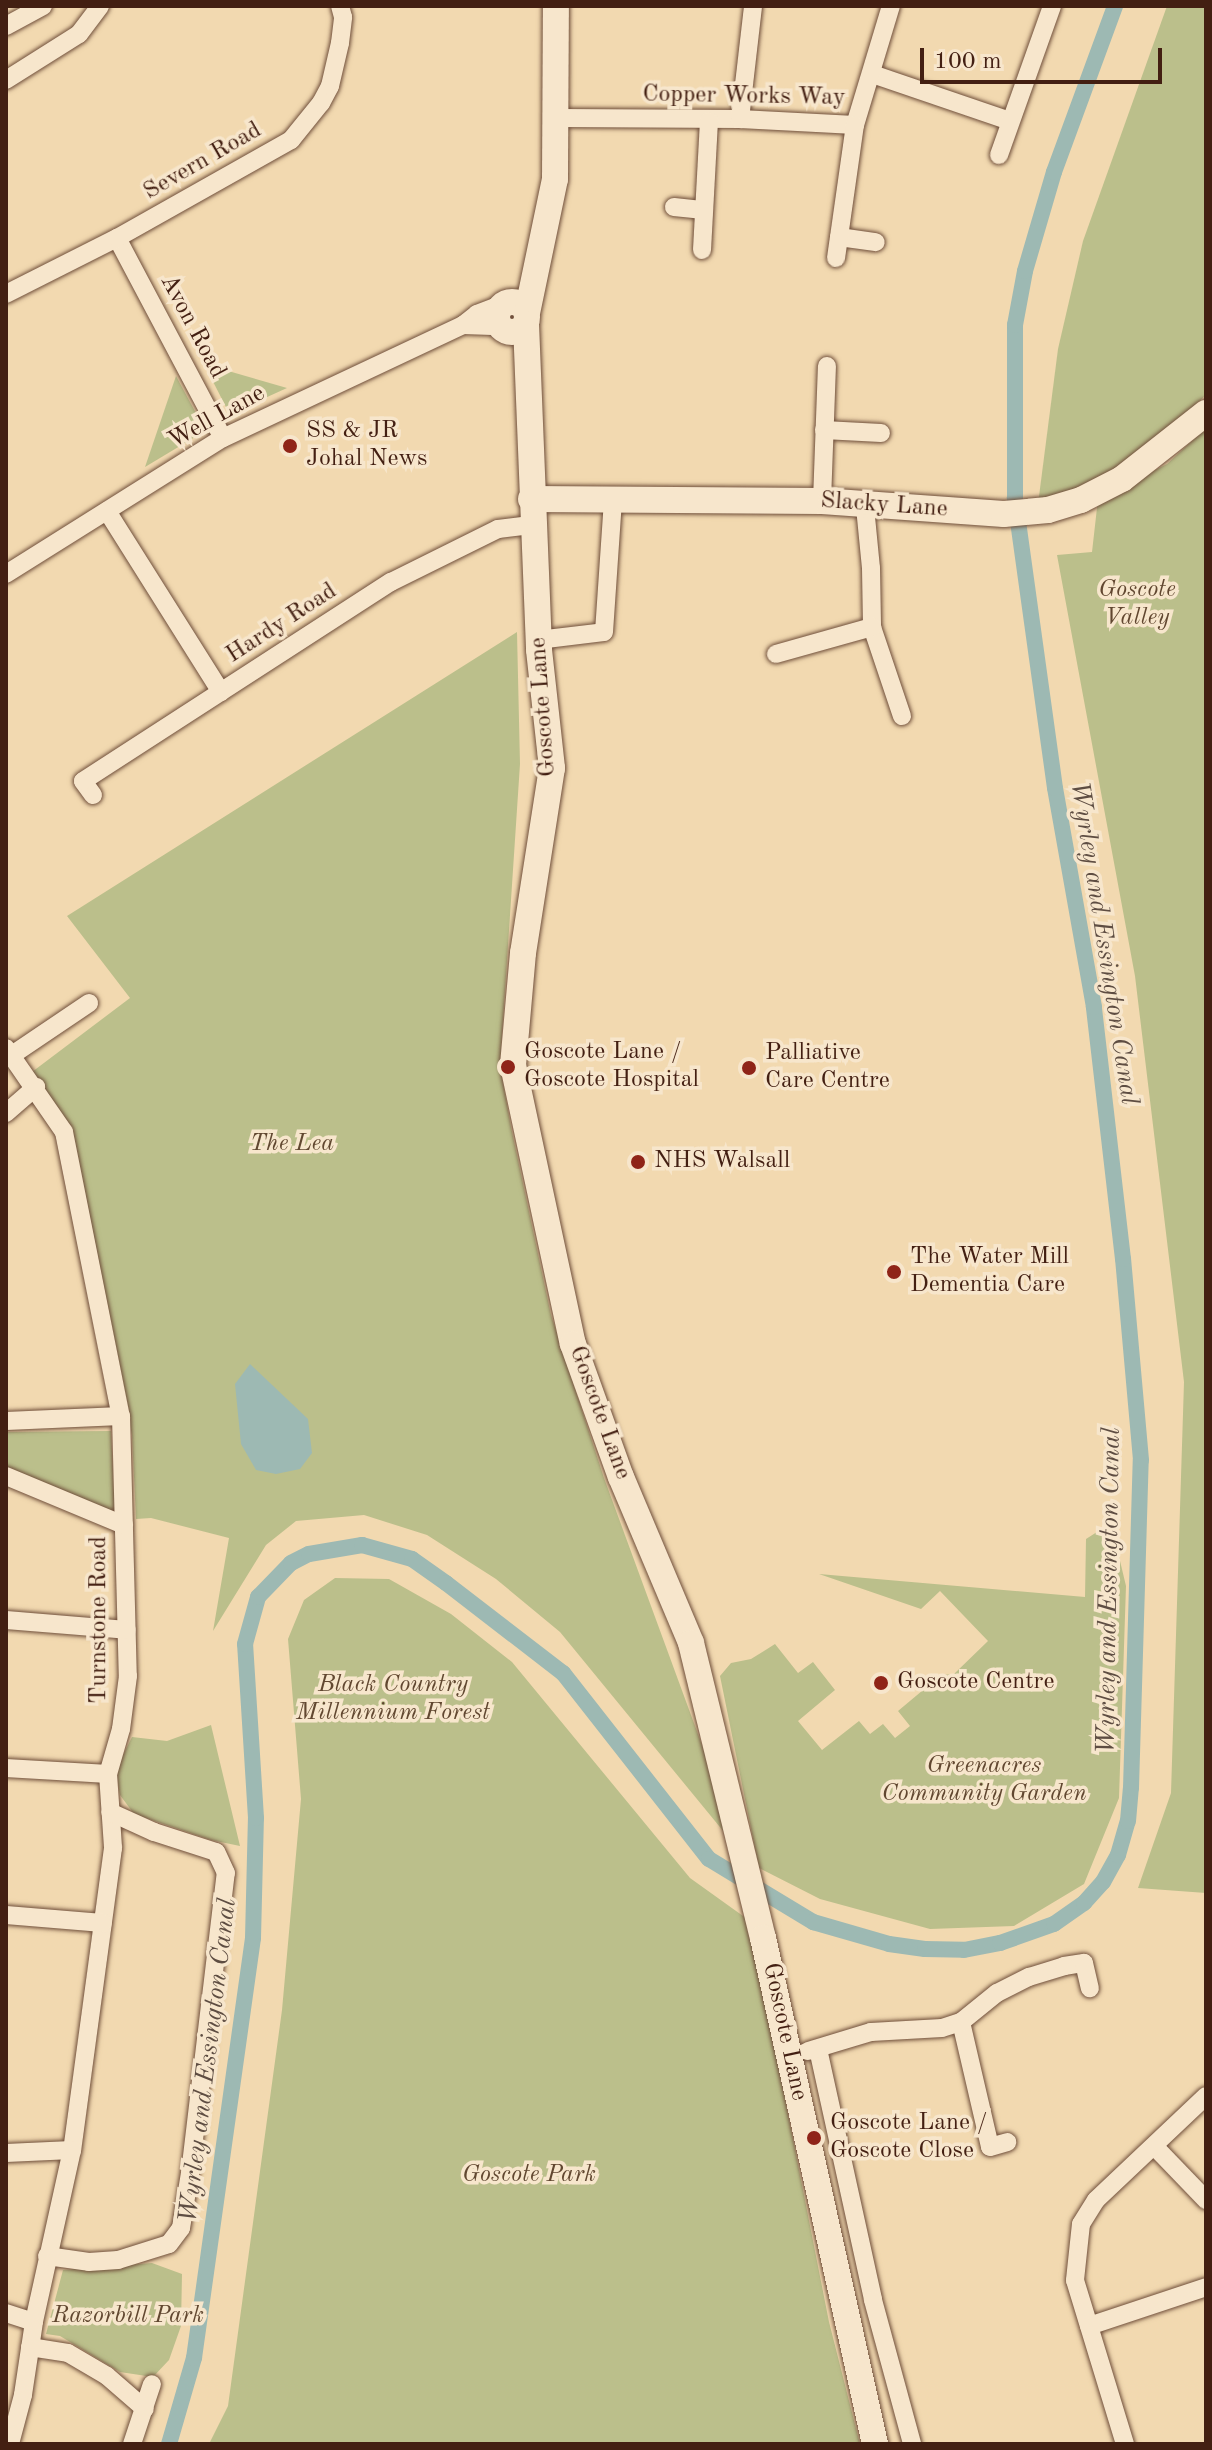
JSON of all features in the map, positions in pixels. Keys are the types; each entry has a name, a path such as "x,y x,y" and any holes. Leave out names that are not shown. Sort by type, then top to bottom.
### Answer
{"street":[{"path":"6,26 43,6"},
{"path":"6,80 79,34 100,6"},
{"name":"Severn Road","path":"6,294 117,238 291,140 321,103 330,86 340,43 343,17 340,6"},
{"path":"512,317 535,269 552,206 558,118 556,6"},
{"path":"740,119 753,6"},
{"name":"Copper Works Way","path":"558,118 740,119 855,125 891,6"},
{"path":"999,155 1052,6"},
{"path":"872,74 1010,121"},
{"path":"702,250 709,121"},
{"path":"836,258 855,125"},
{"path":"674,207 704,210"},
{"path":"839,237 876,242"},
{"name":"Avon Road","path":"117,238 223,438"},
{"name":"Well Lane","path":"6,574 223,438 463,325 512,317"},
{"name":"Goscote Lane","path":"512,317 528,358 538,640 552,768 523,953 513,1065 573,1344 621,1477 691,1643 790,2056 842,2309 875,2444"},
{"path":"822,501 827,366"},
{"name":"Slacky Lane","path":"532,512 613,500 822,501 865,507 1004,514 1040,510 1081,500 1122,479 1206,413"},
{"path":"824,430 881,433"},
{"path":"538,640 604,632 613,500"},
{"path":"865,507 872,627 902,716"},
{"path":"107,511 221,692"},
{"name":"Hardy Road","path":"93,795 83,781 391,582 532,512"},
{"path":"776,654 872,627"},
{"path":"9,1051 89,1003"},
{"name":"Turnstone Road","path":"9,1051 64,1132 121,1416 128,1676 123,1716 108,1774 113,1848 72,2150 47,2256 23,2395 10,2444"},
{"path":"6,1113 36,1087"},
{"path":"6,1421 121,1416"},
{"path":"6,1476 124,1525"},
{"path":"6,1620 127,1630"},
{"path":"6,1768 108,1774"},
{"path":"47,2256 89,2262 118,2260 169,2244 181,2228 190,2173 226,1873 216,1852 154,1832 110,1812"},
{"path":"6,1915 103,1923"},
{"path":"790,2056 871,2032 942,2028 961,2022 997,1993 1029,1977 1064,1966 1084,1963 1090,1988"},
{"path":"961,2022 990,2147 1007,2142"},
{"name":"Goscote Lane","path":"818,2049 873,2300 912,2444"},
{"path":"1125,2444 1075,2280 1081,2224 1096,2200 1206,2096"},
{"path":"1155,2147 1206,2200"},
{"path":"6,2153 72,2150"},
{"path":"1089,2326 1206,2287"},
{"path":"842,2309 873,2300"},
{"path":"6,2313 34,2322"},
{"path":"30,2347 68,2353 107,2376 145,2409"},
{"path":"132,2444 152,2384"}],"green space":[{"path":"1167,6 1206,6 1206,395 1116,476 1038,504 1058,349 1083,241"},
{"path":"204,364 287,388 234,412 228,411"},
{"path":"176,376 203,426 200,434 145,467"},
{"name":"Goscote Valley","path":"1206,428 1206,1893 1138,1888 1171,1793 1184,1382 1135,976 1057,555 1092,552 1098,499 1167,464"},
{"name":"The Lea","path":"517,632 520,764 500,1066 511,1127 551,1315 604,1478 742,1854 560,1632 496,1579 427,1535 364,1515 296,1521 266,1545 213,1631 229,1538 151,1518 136,1519 132,1435 64,1132 28,1075 130,998 67,916"},
{"path":"111,1431 115,1512 6,1470 6,1432"},
{"name":"Greenacres Community Garden","path":"1111,1523 1126,1586 1119,1798 1084,1884 1014,1926 930,1929 820,1899 759,1868 720,1676 731,1663 751,1659 775,1644 798,1673 813,1662 835,1690 798,1721 822,1750 859,1721 870,1734 883,1724 895,1738 910,1726 898,1711 941,1675 954,1674 988,1641 940,1591 921,1609 819,1574 1085,1597 1086,1539"},
{"name":"Goscote Park","path":"335,1578 389,1579 451,1614 512,1662 690,1878 750,1921 829,2322 860,2444 209,2444 228,2406 282,2010 301,1799 288,1639 304,1600"},
{"path":"211,1725 240,1846 211,1840 134,1814 120,1795 117,1778 120,1761 132,1737 167,1741"},
{"name":"Razorbill Park","path":"152,2263 182,2274 181,2326 169,2360 153,2377 120,2372 60,2336 46,2334 63,2270"}],"water":[{"path":"250,1364 308,1419 312,1453 300,1469 276,1474 256,1470 241,1444 235,1384"}],"waterway":[{"name":"Wyrley and Essington Canal","path":"169,2444 194,2358 253,1938 256,1818 245,1644 258,1597 291,1563 309,1554 362,1545 412,1559 563,1673 709,1859 813,1922 889,1944 925,1949 964,1950 1000,1943 1054,1924 1084,1903 1103,1882 1118,1855 1128,1821 1131,1788 1141,1460 1123,1259 1094,1007 1055,788 1015,498 1015,325 1025,271 1054,172 1115,6"}],"place":[{"name":"SS & JR Johal News","path":"290,446"},
{"name":"Goscote Lane / Goscote Hospital","path":"508,1067"},
{"name":"Palliative Care Centre","path":"749,1068"},
{"name":"NHS Walsall","path":"638,1162"},
{"name":"The Water Mill Dementia Care","path":"894,1272"},
{"name":"Goscote Centre","path":"881,1683"},
{"name":"Goscote Lane / Goscote Close","path":"814,2138"}],"park label":[{"name":"Black Country Millennium Forest","path":"393,1700"}]}
